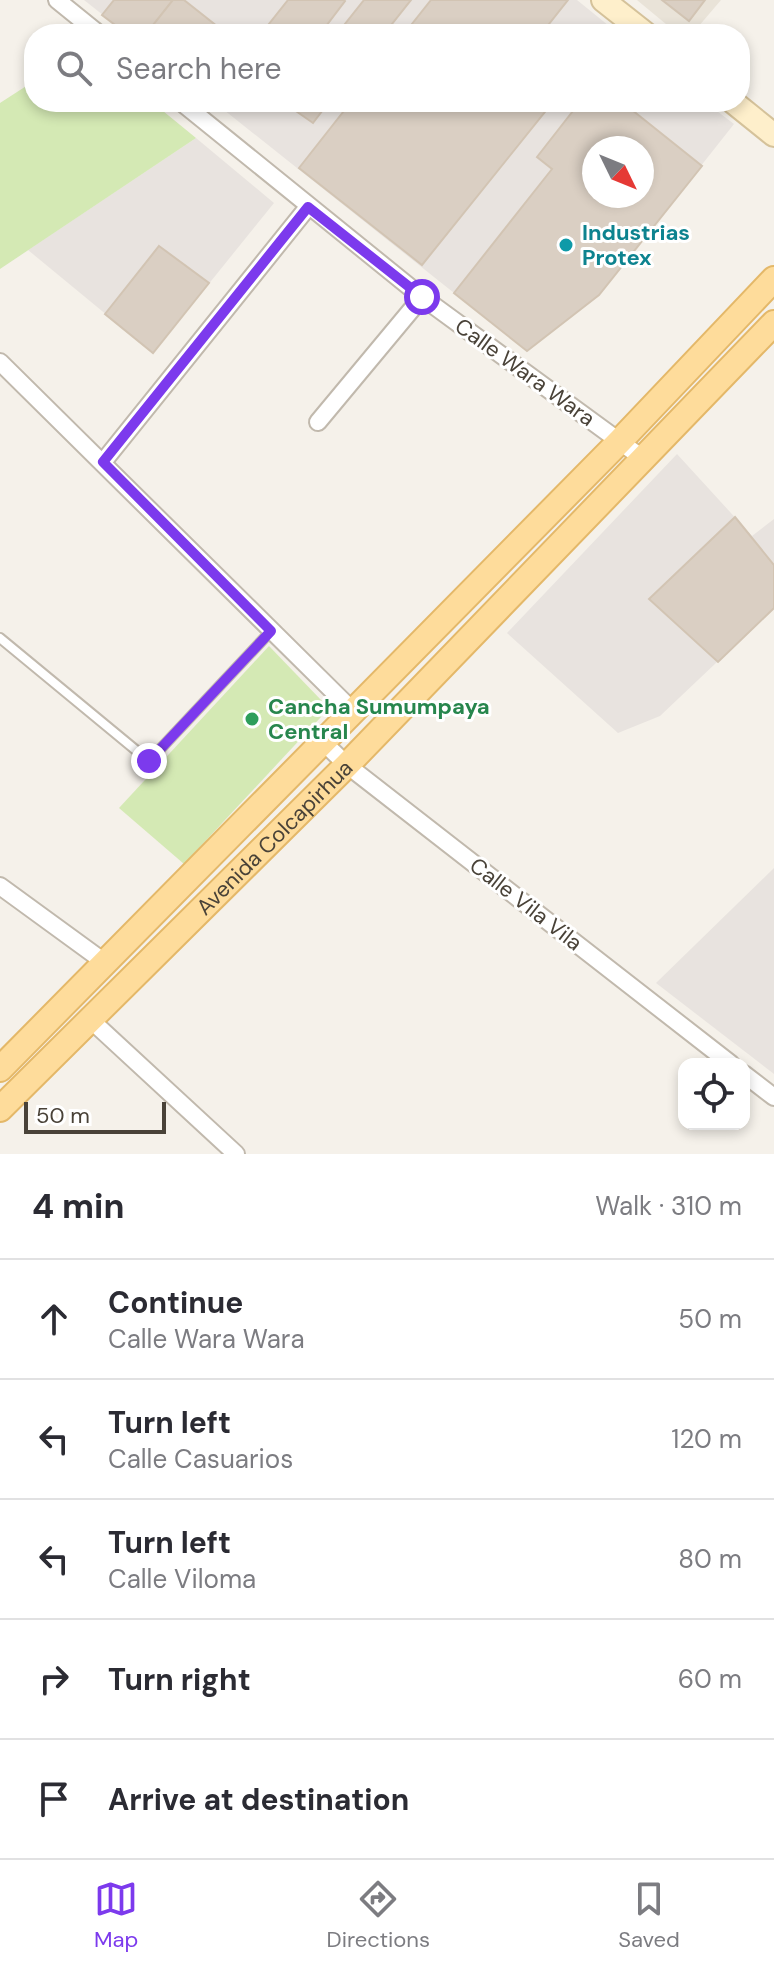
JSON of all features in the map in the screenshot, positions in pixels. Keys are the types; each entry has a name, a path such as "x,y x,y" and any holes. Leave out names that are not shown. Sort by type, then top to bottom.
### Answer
{"main road":[{"name":"Avenida Colcapirhua","path":"0,1069 620,441 774,279"},
{"name":"Avenida Colcapirhua","path":"0,1109 347,765 645,460 774,323"}],"street":[{"path":"57,0 87,24"},
{"path":"603,0 633,24"},
{"name":"Calle Wara Wara","path":"193,112 422,297 645,460"},
{"path":"745,112 774,135"},
{"path":"103,462 308,207"},
{"path":"318,422 422,297"},
{"path":"0,362 353,711"},
{"name":"Calle Vila Vila","path":"323,742 347,765 723,1058"},
{"path":"0,886 107,964"},
{"path":"92,1021 236,1154"},
{"path":"750,1079 774,1097"}],"lane":[{"path":"0,638 149,761 271,631"}],"shaded area":[{"path":"84,0 577,0 607,24 114,24"},
{"path":"637,0 721,0 701,24 666,24"},
{"name":"Industrias Protex","path":"227,112 718,112 734,124 599,295 527,351"},
{"path":"196,138 274,203 153,353 28,250"},
{"path":"677,454 752,536 774,519 774,608 660,716 618,733 507,633"},
{"path":"774,868 774,1074 656,983"}],"green space":[{"path":"24,87 24,112 164,112 196,138 0,269 0,103"},
{"path":"269,646 323,702 321,717 184,864 119,808"}],"building":[{"path":"114,0 173,0 154,24 114,24 102,15"},
{"path":"173,0 184,0 214,24 154,24"},
{"path":"288,0 345,1 328,24 269,24"},
{"path":"364,0 411,0 392,24 345,24"},
{"path":"431,0 568,0 549,24 412,24"},
{"path":"662,0 705,0 689,21"},
{"path":"297,112 321,112 313,123"},
{"path":"343,112 545,112 422,265 299,168"},
{"name":"Industrias Protex","path":"572,112 634,112 702,166 599,295 527,351 454,293 552,169 537,157"},
{"path":"159,246 209,283 153,353 105,314"},
{"path":"735,517 774,565 774,608 718,662 649,599"}],"place":[{"name":"Industrias Protex","path":"566,245"},
{"name":"Cancha Sumumpaya Central","path":"252,719"}],"route":[{"path":"149,761 271,631 103,462 308,207 422,297"}]}
